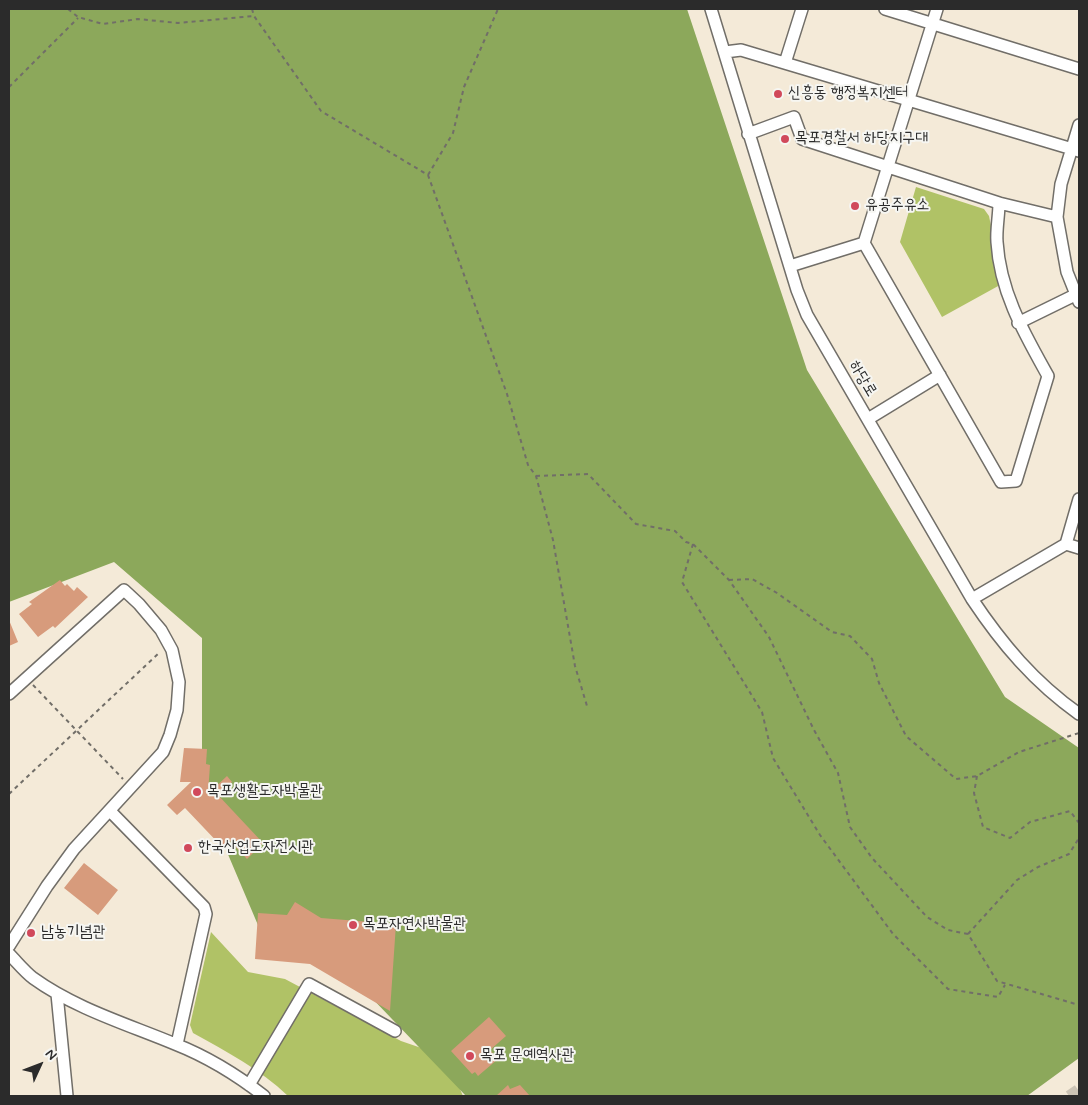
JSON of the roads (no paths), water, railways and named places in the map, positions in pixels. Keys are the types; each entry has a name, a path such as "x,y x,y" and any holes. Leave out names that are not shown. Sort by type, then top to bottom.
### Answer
{"street":[{"name":"하당로","path":"711,9 748,134 807,315 972,599 999,639 1023,667 1045,688 1079,714"},
{"path":"785,63 802,9"},
{"path":"885,9 1079,69"},
{"path":"937,9 864,243 1001,482 1016,481 1048,376 1018,323 1005,287 997,242 1000,203"},
{"path":"725,52 741,50 908,102 1075,150"},
{"path":"748,134 794,117 802,139 1000,203 1057,217"},
{"path":"1018,323 1077,299 1067,272 1057,217 1061,184 1075,150 1079,125"},
{"path":"790,266 864,243"},
{"path":"868,419 940,375"},
{"path":"972,599 1066,544 1079,499"},
{"path":"1066,544 1079,548"},
{"path":"9,694 124,590 139,604 161,630 169,644 179,682 176,710 170,735 163,752 64,862 9,946"},
{"path":"110,811 204,907 206,914 177,1044"},
{"path":"9,954 32,977 57,994 108,1018 177,1044 233,1072 264,1096"},
{"path":"249,1085 309,984 395,1031"},
{"path":"57,994 67,1096"}],"tunnel":[{"path":"1069,1096 1079,1089"}],"place":[{"name":"신흥동 행정복지센터","path":"778,94"},
{"name":"목포경찰서 하당지구대","path":"785,139"},
{"name":"유공주유소","path":"855,206"},
{"name":"목포생활도자박물관","path":"197,792"},
{"name":"한국산업도자전시관","path":"188,848"},
{"name":"목포자연사박물관","path":"353,925"},
{"name":"남농기념관","path":"31,933"},
{"name":"목포 문예역사관","path":"470,1056"}]}
